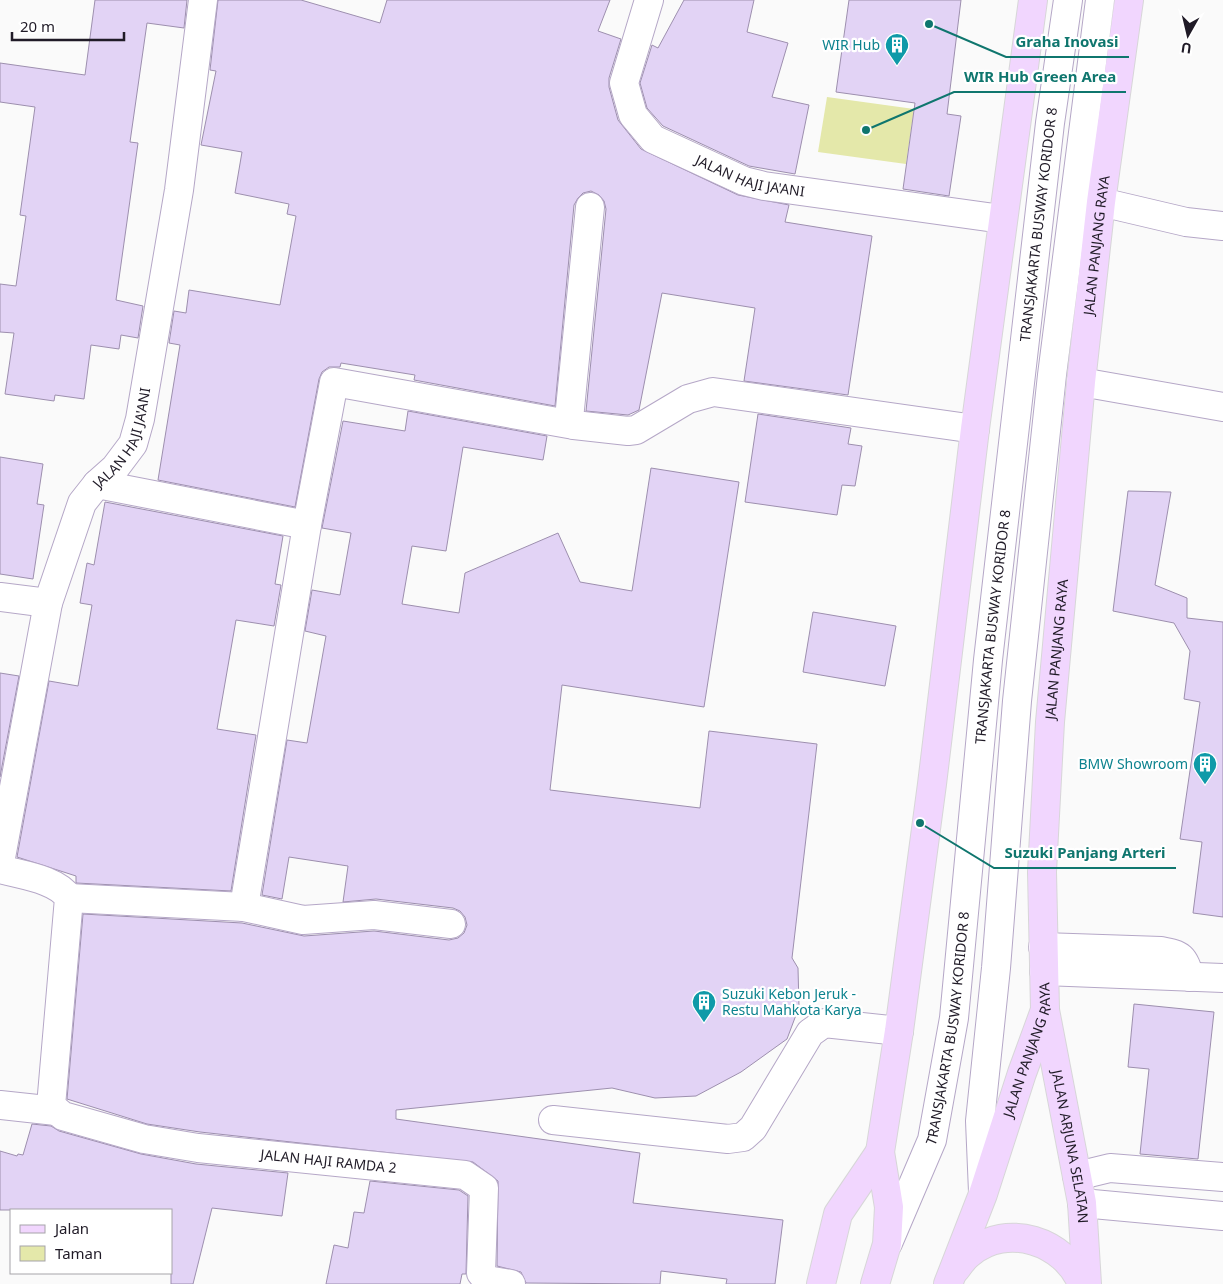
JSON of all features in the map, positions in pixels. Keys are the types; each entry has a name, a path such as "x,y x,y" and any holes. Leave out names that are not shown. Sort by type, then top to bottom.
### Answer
{"main road":[{"path":"876,1284 887,1244 889,1207 880,1152 899,1032 932,784 974,429 1033,0"},
{"name":"JALAN PANJANG RAYA","path":"949,1280 983,1194 1022,1073 1045,1010 1042,872 1050,722 1081,382 1101,202 1129,0"},
{"name":"JALAN ARJUNA SELATAN","path":"1045,1010 1082,1203 1087,1284"},
{"path":"821,1284 838,1214 880,1152"},
{"path":"949,1280 970,1252 997,1239 1028,1238 1056,1249 1077,1271 1082,1284"}],"street":[{"name":"JALAN HAJI JA'ANI","path":"0,862 48,603 82,503 97,484 115,468 132,444 140,419 179,190 203,0"},
{"name":"JALAN HAJI JA'ANI","path":"649,0 624,84 634,115 653,139 744,181 764,186 1002,219"},
{"name":"TRANSJAKARTA BUSWAY KORIDOR 8","path":"887,1244 932,1140 954,1018 988,660 1050,123 1068,0"},
{"path":"983,1194 980,1121 997,958 1017,701 1052,374 1100,0"},
{"path":"1101,202 1186,222 1223,226"},
{"path":"574,425 569,419 590,207"},
{"path":"244,907 307,525 334,382 574,425 619,430 636,430 688,399 713,392 974,429"},
{"path":"1081,382 1223,407"},
{"path":"97,484 307,525"},
{"path":"0,597 48,603"},
{"path":"0,869 53,885 64,891 69,898 52,1106 56,1111"},
{"path":"69,898 244,907 303,920 374,915 451,924"},
{"path":"1044,959 1161,951 1178,955 1185,961 1190,976 1223,978"},
{"path":"554,1120 728,1139 743,1137 753,1128 810,1033 824,1023 899,1032"},
{"path":"0,1105 56,1111"},
{"name":"JALAN HAJI RAMDA 2","path":"56,1111 63,1116 144,1139 198,1148 465,1175 484,1188 481,1272 487,1280 511,1284"},
{"path":"1077,1176 1110,1168 1223,1177"},
{"path":"1082,1203 1223,1216"}],"green space":[{"path":"827,97 914,109 906,164 818,152"}],"building":[{"path":"95,0 187,0 184,28 147,23 130,142 138,143 116,300 143,306 138,338 121,335 119,349 91,345 84,399 55,395 54,401 5,394 14,333 0,332 0,284 16,286 26,216 20,215 35,107 0,102 0,63 85,75"},
{"path":"218,0 301,0 380,23 387,0 610,0 598,31 621,39 609,78 609,87 618,120 641,149 738,195 789,205 785,222 872,236 848,395 744,381 755,308 662,293 639,410 628,415 586,411 606,209 604,201 599,195 591,191 583,193 574,205 555,406 414,380 415,375 341,363 340,367 329,367 322,372 319,379 295,507 158,480 180,345 169,343 174,311 186,313 189,290 280,305 296,216 287,214 289,204 235,193 242,152 201,145 216,71 210,70"},
{"path":"684,0 754,0 747,32 788,43 772,97 809,105 795,174 749,166 663,126 647,108 640,83 652,45 658,48"},
{"path":"849,0 961,0 947,114 961,116 949,196 903,189 915,103 836,92"},
{"path":"408,411 547,436 543,460 463,447 446,551 412,546 402,604 459,613 465,573 558,533 580,582 632,591 651,468 739,482 704,707 562,685 550,790 700,808 709,731 817,744 792,958 798,968 799,1007 787,1039 741,1072 696,1096 655,1098 612,1088 396,1110 396,1119 640,1153 633,1203 783,1220 775,1284 726,1284 727,1279 661,1271 660,1284 526,1283 521,1272 497,1266 498,1181 473,1162 200,1132 147,1124 67,1099 83,914 242,923 304,936 374,931 449,940 458,938 464,933 467,925 465,917 460,911 453,908 376,899 343,902 348,866 289,857 282,899 262,895 287,740 307,743 326,636 305,631 312,590 340,595 351,533 322,528 343,421 405,431"},
{"path":"758,414 851,428 848,444 862,446 855,486 842,485 837,515 745,502"},
{"path":"0,457 43,464 37,504 44,505 33,579 0,574"},
{"path":"1128,491 1171,492 1155,585 1187,598 1187,618 1223,622 1223,917 1193,913 1202,842 1180,839 1200,702 1184,699 1190,651 1174,623 1113,611"},
{"path":"105,502 283,536 275,584 281,585 274,626 236,620 217,729 256,735 231,891 76,883 76,876 17,857 49,681 78,686 92,605 80,603 87,563 94,565"},
{"path":"813,612 896,626 885,686 803,672"},
{"path":"0,673 19,676 0,777"},
{"path":"1134,1004 1214,1012 1198,1159 1140,1154 1149,1069 1128,1067"},
{"path":"32,1124 51,1126 59,1131 141,1154 196,1164 288,1173 282,1216 212,1208 193,1284 171,1284 172,1209 0,1210 0,1151 17,1156 18,1154 23,1155"},
{"path":"370,1181 459,1190 468,1196 466,1274 462,1274 460,1284 326,1284 334,1245 348,1248 354,1212 364,1213"}],"place":[{"name":"Graha Inovasi","path":"929,24"},
{"name":"WIR Hub","path":"897,66"},
{"name":"WIR Hub Green Area","path":"866,130"},
{"name":"BMW Showroom","path":"1205,785"},
{"name":"Suzuki Panjang Arteri","path":"920,823"},
{"name":"Suzuki Kebon Jeruk - Restu Mahkota Karya","path":"704,1023"}]}
